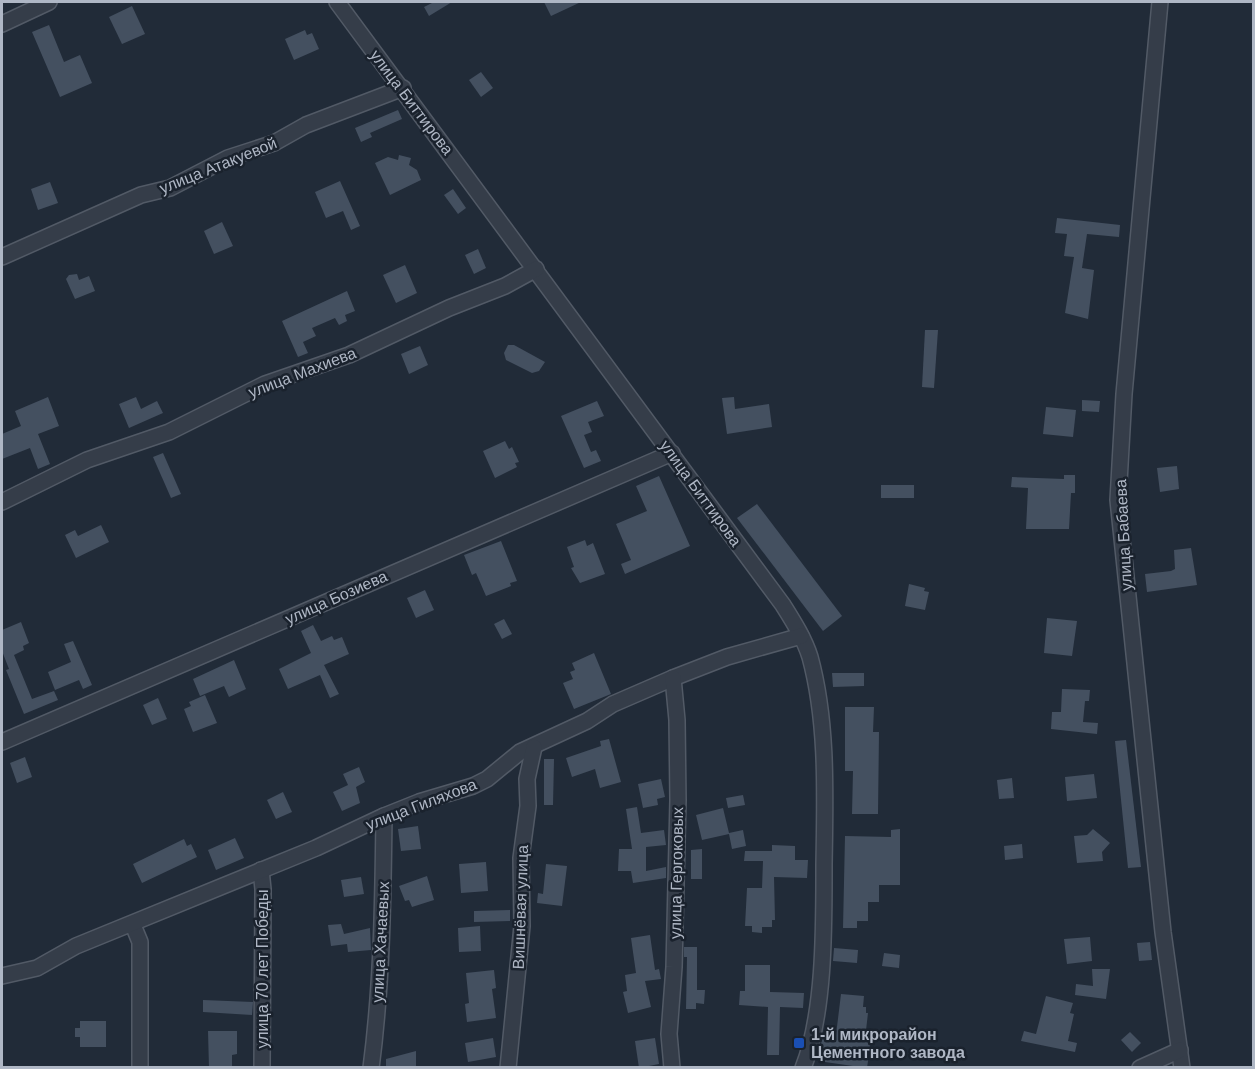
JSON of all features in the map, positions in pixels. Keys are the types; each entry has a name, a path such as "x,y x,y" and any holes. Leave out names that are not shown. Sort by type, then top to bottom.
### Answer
{"street":[{"path":"2,24 48,2"},
{"name":"улица Биттирова","path":"338,2 783,604 801,636 809,655 816,689 822,752 824,815 821,961 815,1024 803,1068"},
{"name":"улица Бабаева","path":"1160,2 1124,394 1118,500 1163,932 1182,1068"},
{"name":"улица Атакуевой","path":"2,258 141,195 170,188 228,158 274,143 306,125 403,88"},
{"name":"улица Махиева","path":"2,501 87,460 169,432 265,384 349,355 449,308 505,286 536,269"},
{"name":"улица Бозиева","path":"2,742 672,453"},
{"name":"улица Гиляхова","path":"2,976 37,968 76,946 133,925 384,816 419,802 473,786 487,779 520,752 534,747 613,704 673,678 727,657 801,636"},
{"name":"улица Гергоковых","path":"672,1068 669,1034 674,967 678,800 677,720 673,678"},
{"name":"Вишнёвая улица","path":"508,1068 522,918 521,858 528,806 527,779 534,747"},
{"name":"улица Хачаевых","path":"371,1068 377,1018 384,816"},
{"name":"улица 70 лет Победы","path":"261,870 263,889 262,1068"},
{"path":"133,925 140,942 140,1068"},
{"path":"1140,1068 1180,1050"}],"building":[{"path":"434,2 452,2 429,16 424,7"},
{"path":"544,2 581,2 551,16"},
{"path":"132,6 145,34 122,44 109,17"},
{"path":"49,25 64,62 80,55 92,83 60,97 32,32"},
{"path":"305,30 307,35 312,33 319,49 294,60 285,39"},
{"path":"481,72 493,88 481,97 469,80"},
{"path":"398,110 402,119 370,133 372,137 361,142 355,128"},
{"path":"399,155 411,158 409,165 417,170 421,180 390,195 375,163 388,157 398,160"},
{"path":"340,181 360,226 351,230 343,211 326,218 315,192"},
{"path":"50,182 58,203 38,210 31,189"},
{"path":"453,189 466,208 458,214 444,195"},
{"path":"1057,218 1120,225 1119,237 1087,234 1082,268 1094,270 1088,319 1065,313 1074,257 1064,256 1067,234 1055,233"},
{"path":"222,222 233,246 214,254 204,231"},
{"path":"478,249 486,268 474,274 465,255"},
{"path":"405,265 417,293 396,303 383,275"},
{"path":"77,274 79,280 89,276 95,291 75,299 66,279 69,275"},
{"path":"347,291 355,311 345,315 347,321 339,325 335,318 312,328 316,336 303,342 308,353 298,357 282,321"},
{"path":"925,330 938,330 934,388 922,387"},
{"path":"508,345 514,345 545,362 539,371 532,373 506,360 504,353"},
{"path":"420,346 428,365 409,374 401,354"},
{"path":"48,397 59,426 38,434 50,464 38,469 30,448 2,459 2,434 21,426 15,411"},
{"path":"136,397 141,409 157,401 163,413 129,428 119,404"},
{"path":"734,397 735,409 769,404 772,427 727,434 722,398"},
{"path":"1082,400 1100,401 1099,412 1082,411"},
{"path":"597,401 604,416 588,422 592,432 584,435 591,452 596,450 601,461 584,468 561,416"},
{"path":"1046,407 1076,410 1073,437 1043,434"},
{"path":"505,441 509,449 512,447 519,462 515,463 517,467 495,478 483,451"},
{"path":"163,453 181,494 171,498 153,457"},
{"path":"1177,466 1179,489 1160,492 1157,468"},
{"path":"1064,475 1075,475 1075,493 1071,493 1069,529 1026,529 1028,488 1011,487 1012,477 1064,479"},
{"path":"659,476 690,546 625,574 621,564 631,560 616,524 647,511 636,486"},
{"path":"881,485 914,485 914,498 881,498"},
{"path":"757,504 842,616 823,631 737,518"},
{"path":"101,525 109,542 76,558 65,535 75,530 78,536"},
{"path":"585,540 587,546 593,543 605,574 580,583 571,568 574,567 567,547"},
{"path":"501,541 517,581 510,583 511,586 486,596 476,573 472,575 464,555"},
{"path":"1191,548 1197,585 1147,592 1145,574 1175,569 1174,550"},
{"path":"909,584 925,588 924,591 929,592 925,610 905,606"},
{"path":"425,590 434,610 416,618 407,598"},
{"path":"1047,618 1077,621 1072,656 1044,653"},
{"path":"504,619 512,634 502,639 494,624"},
{"path":"21,622 29,643 23,646 24,650 14,655 32,699 54,691 58,700 24,714 6,670 9,669 2,651 2,630"},
{"path":"313,625 321,641 332,636 334,640 342,637 349,654 324,665 339,694 330,698 320,675 288,689 279,669 311,653 301,631"},
{"path":"73,641 92,685 83,689 79,680 55,690 48,672 71,662 64,644"},
{"path":"594,653 611,694 574,709 563,683 573,679 570,672 575,670 572,663"},
{"path":"234,660 246,689 229,697 224,686 200,696 193,679"},
{"path":"832,673 864,673 864,686 833,687"},
{"path":"1062,689 1090,690 1089,701 1085,701 1083,722 1098,723 1097,734 1051,729 1052,712 1061,712"},
{"path":"205,695 217,723 193,732 184,709 191,706 189,702"},
{"path":"158,698 167,719 152,725 143,705"},
{"path":"845,707 874,707 873,732 879,732 878,814 852,814 853,771 845,771"},
{"path":"609,739 621,782 600,788 595,769 572,777 566,758 601,746 600,741"},
{"path":"1126,740 1141,867 1128,868 1115,741"},
{"path":"25,757 32,777 17,783 10,763"},
{"path":"544,759 554,759 553,805 544,805"},
{"path":"359,767 365,782 356,787 360,803 342,811 333,792 348,785 343,774"},
{"path":"1094,774 1097,798 1067,801 1065,777"},
{"path":"1012,778 1014,798 999,799 997,780"},
{"path":"661,779 665,797 657,799 658,805 643,808 638,784"},
{"path":"283,792 292,812 276,819 267,800"},
{"path":"743,795 745,805 728,808 726,798"},
{"path":"637,807 641,833 664,830 666,845 646,847 646,871 666,867 666,878 633,883 631,871 618,871 619,849 632,849 626,809"},
{"path":"723,808 729,833 743,830 746,846 732,849 729,834 702,840 696,815"},
{"path":"418,826 421,849 401,851 398,829"},
{"path":"900,829 900,885 879,885 879,902 868,902 868,921 857,921 857,928 843,928 845,836 891,837 891,830"},
{"path":"1093,829 1110,843 1102,852 1103,861 1077,863 1074,836 1087,835"},
{"path":"235,838 244,858 216,870 208,850"},
{"path":"184,839 187,846 191,844 197,857 142,883 133,864"},
{"path":"1022,844 1023,858 1005,860 1004,846"},
{"path":"772,845 795,846 795,860 808,860 807,878 774,877 775,920 772,920 772,927 762,927 762,933 752,932 752,926 745,926 747,888 762,888 763,861 744,861 745,851 772,851"},
{"path":"702,849 702,879 691,879 691,850"},
{"path":"486,862 488,891 461,893 459,864"},
{"path":"546,864 567,866 562,906 537,903 538,893 543,894"},
{"path":"427,876 434,900 412,907 409,900 405,901 399,886"},
{"path":"361,877 364,894 344,897 341,880"},
{"path":"510,910 510,921 474,922 474,911"},
{"path":"341,924 344,934 370,928 371,950 348,952 347,944 331,946 328,925"},
{"path":"480,926 481,951 459,952 458,928"},
{"path":"650,935 655,970 659,969 661,979 645,981 651,1007 628,1013 623,992 627,991 625,975 636,973 631,938"},
{"path":"1090,937 1092,961 1067,964 1064,939"},
{"path":"1150,942 1152,960 1139,961 1137,943"},
{"path":"684,947 697,947 697,990 705,990 704,1004 696,1003 696,1009 686,1009 687,957 684,957"},
{"path":"834,948 858,950 857,963 833,961"},
{"path":"884,953 900,955 899,968 882,966"},
{"path":"745,965 770,965 770,992 804,993 803,1008 780,1007 779,1055 767,1055 768,1007 739,1005 740,991 745,991"},
{"path":"1092,969 1110,969 1106,999 1075,995 1076,984 1093,986"},
{"path":"494,970 496,988 492,989 496,1018 467,1022 465,1004 469,1003 466,973"},
{"path":"841,994 864,996 863,1007 866,1007 866,1013 868,1013 865,1039 871,1040 867,1068 818,1061 823,1033 836,1035"},
{"path":"1046,996 1073,1003 1070,1013 1074,1014 1068,1041 1077,1043 1075,1052 1021,1041 1024,1031 1036,1034"},
{"path":"203,1000 253,1002 252,1015 203,1012"},
{"path":"80,1021 106,1021 106,1047 80,1047 80,1037 75,1037 75,1028 80,1028"},
{"path":"208,1031 237,1031 237,1054 232,1055 232,1068 209,1068"},
{"path":"1130,1032 1141,1043 1132,1052 1121,1040"},
{"path":"493,1038 496,1057 468,1062 465,1043"},
{"path":"655,1038 659,1064 639,1068 635,1041"},
{"path":"416,1051 416,1068 386,1068 386,1059"}],"place":[{"name":"1-й микрорайон Цементного завода","path":"799,1043"}]}
